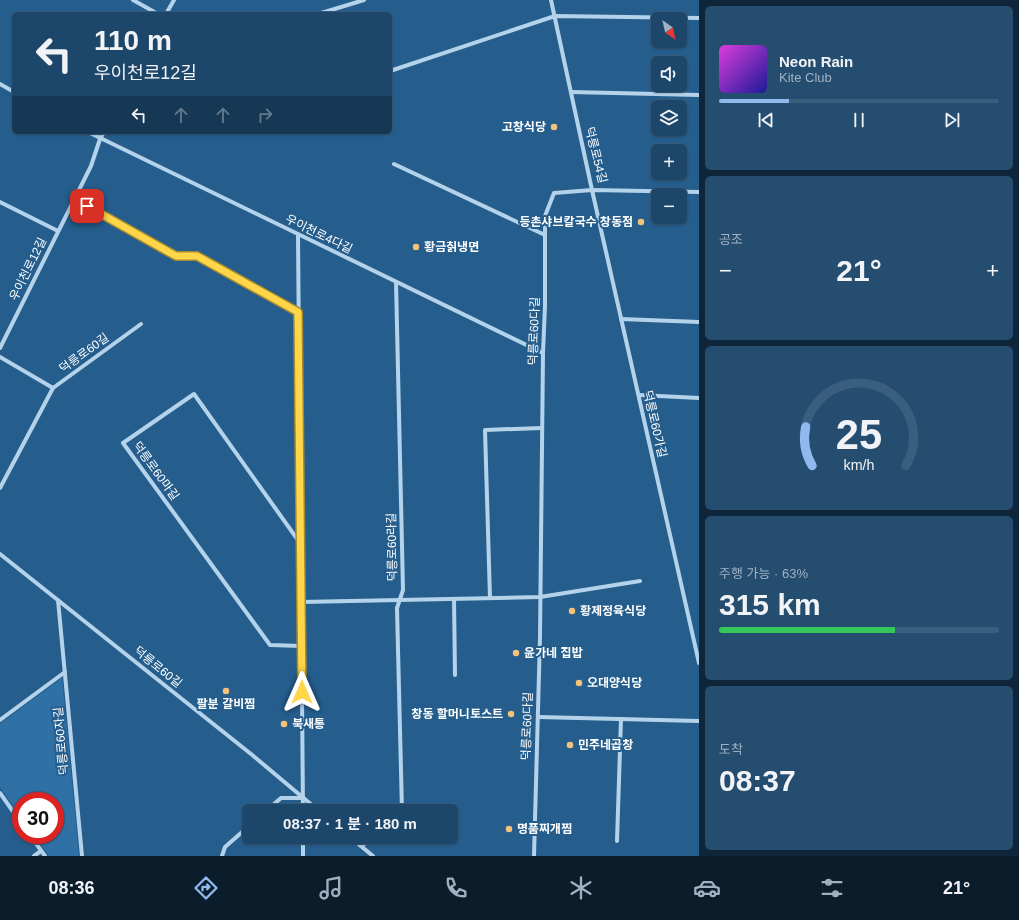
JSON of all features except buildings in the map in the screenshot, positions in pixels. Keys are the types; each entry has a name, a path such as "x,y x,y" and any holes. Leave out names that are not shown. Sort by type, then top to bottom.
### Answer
{"street":[{"path":"133,0 154,12"},
{"path":"167,12 174,0"},
{"path":"325,12 364,0"},
{"name":"덕릉로54길","path":"551,0 592,190 699,192"},
{"path":"392,70 554,16 699,18"},
{"path":"0,84 12,91"},
{"path":"571,92 699,95"},
{"name":"우이천로4다길","path":"91,134 543,353"},
{"name":"우이천로12길","path":"0,348 91,166 103,134"},
{"path":"394,164 545,235"},
{"name":"덕릉로60다길","path":"534,856 538,717 546,216 554,193 592,190"},
{"name":"덕릉로60가길","path":"592,190 699,663"},
{"path":"75,199 176,256 197,256 298,312"},
{"path":"0,202 58,231"},
{"path":"298,235 303,804"},
{"name":"덕릉로60라길","path":"396,282 403,590 397,608 402,804"},
{"path":"621,319 699,322"},
{"name":"덕릉로60길","path":"0,488 53,388 141,324"},
{"path":"0,357 53,388"},
{"name":"덕릉로60마길","path":"300,544 194,394 124,443 270,645 301,646"},
{"path":"638,395 699,398"},
{"path":"490,598 485,430 542,428"},
{"name":"덕릉로60길","path":"0,554 251,754 310,804"},
{"path":"301,602 540,597 640,581"},
{"path":"454,599 455,675"},
{"name":"덕릉로60자길","path":"58,600 82,856"},
{"path":"0,720 65,672"},
{"path":"538,717 699,721"},
{"path":"617,841 621,719"},
{"path":"0,793 12,810"},
{"path":"274,804 281,798 303,798"},
{"path":"222,856 225,847 242,832"},
{"path":"36,844 45,856"},
{"path":"303,844 303,856"},
{"path":"359,844 373,856"},
{"path":"34,856 41,851"}],"shaded area":[{"path":"62,678 79,856 49,856 40,844 64,844 64,792 12,792 12,804 0,787 0,724"}],"place":[{"name":"고창식당","path":"554,127"},
{"name":"등촌샤브칼국수 창동점","path":"641,222"},
{"name":"황금칡냉면","path":"416,247"},
{"name":"황제정육식당","path":"572,611"},
{"name":"윤가네 집밥","path":"516,653"},
{"name":"오대양식당","path":"579,683"},
{"name":"팔분 갈비찜","path":"226,691"},
{"name":"창동 할머니토스트","path":"511,714"},
{"name":"북새통","path":"284,724"},
{"name":"민주네곱창","path":"570,745"},
{"name":"명품찌개찜","path":"509,829"}],"route":[{"path":"87,206 176,256 197,256 298,312 302,692"}]}
